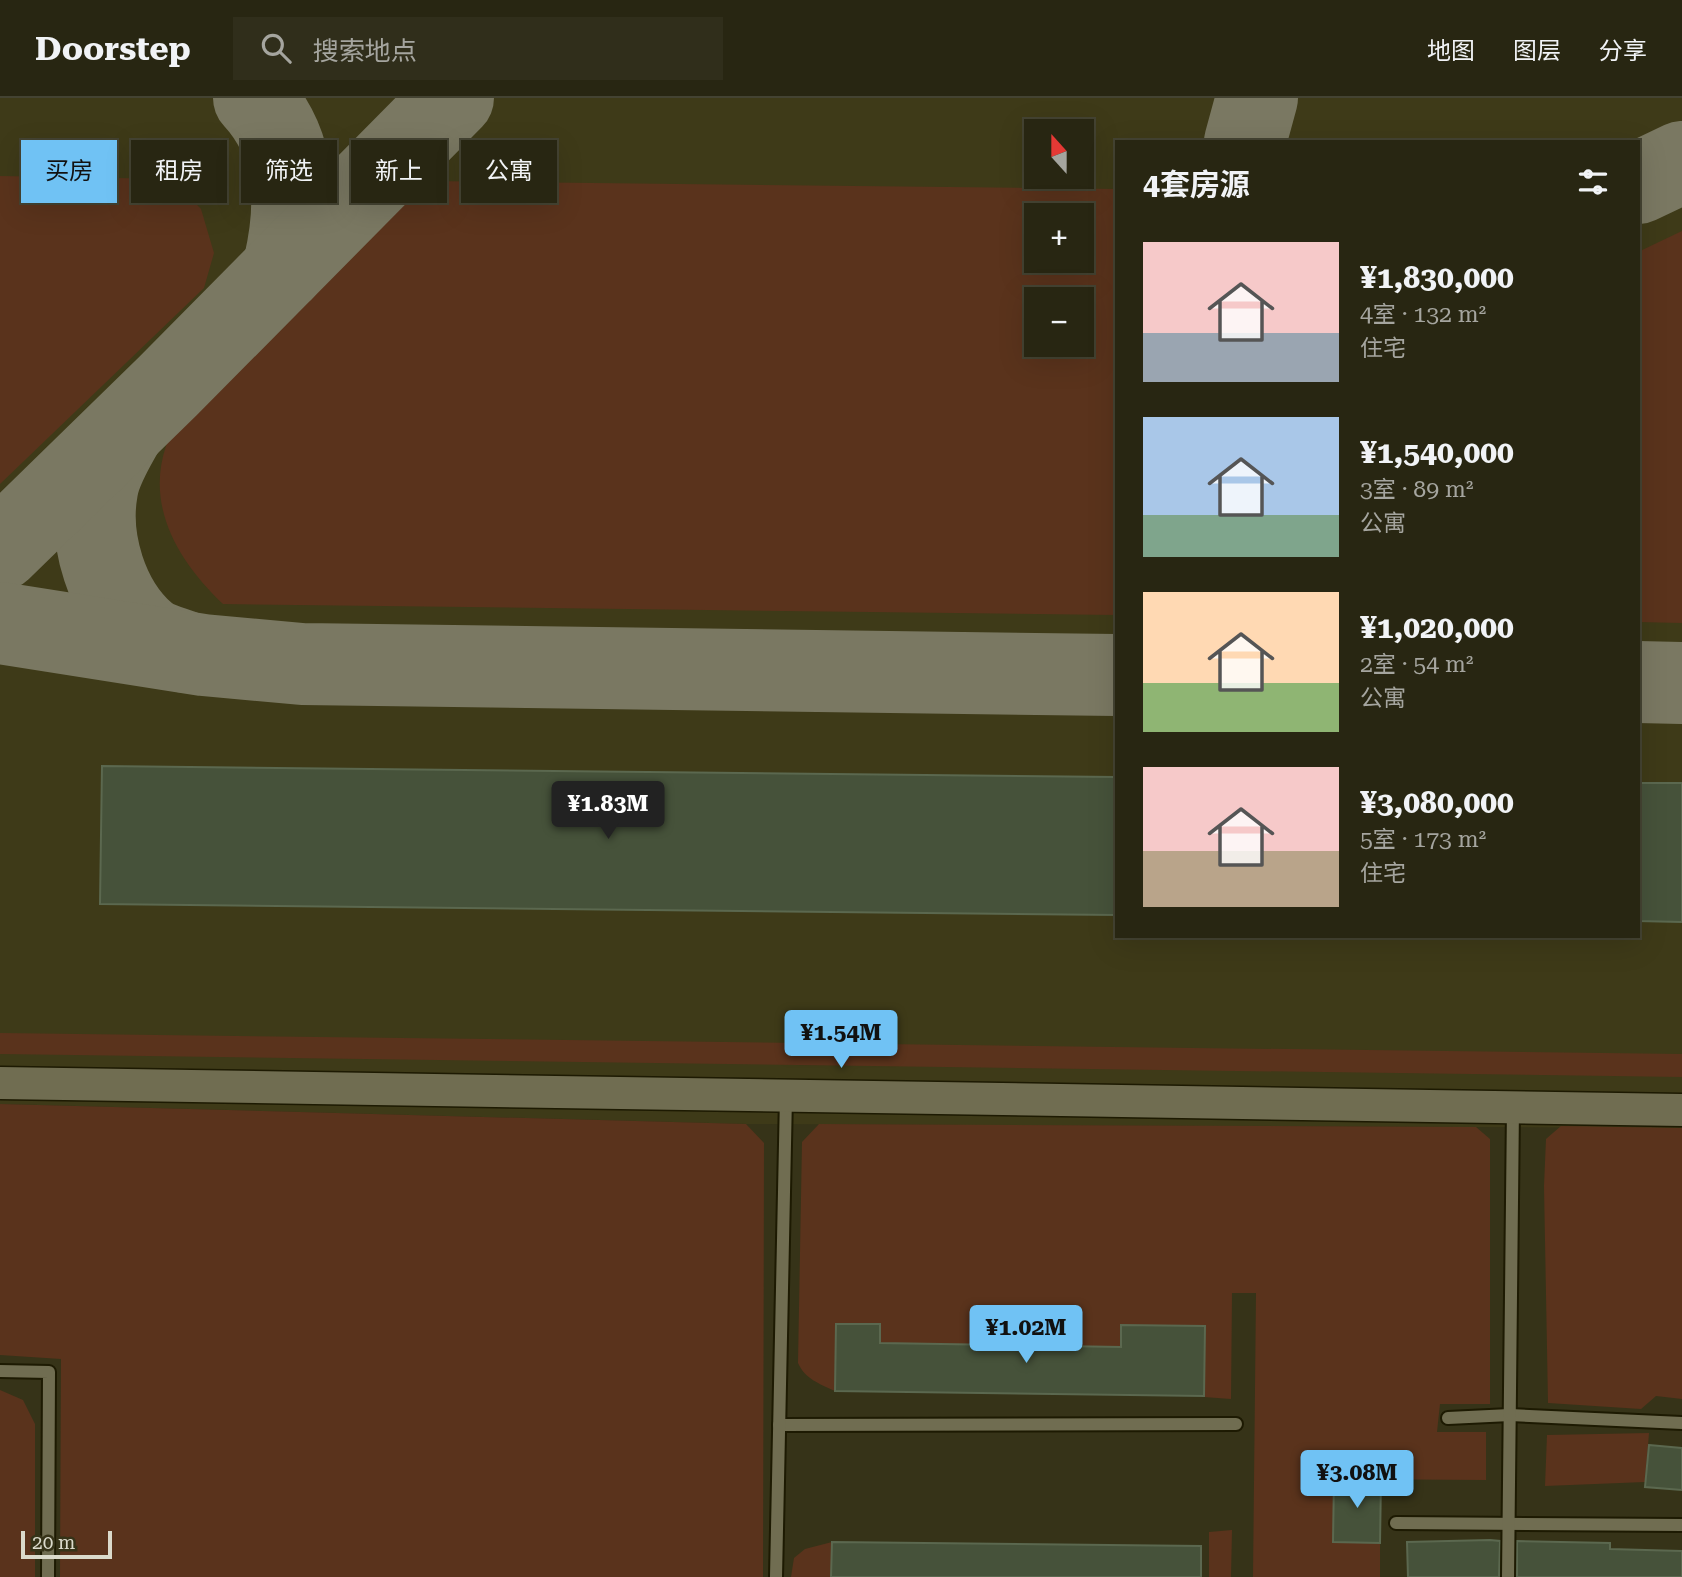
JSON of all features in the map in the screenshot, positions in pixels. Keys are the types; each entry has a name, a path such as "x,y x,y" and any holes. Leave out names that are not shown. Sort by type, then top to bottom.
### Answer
{"street":[{"path":"0,1083 1682,1110"}],"lane":[{"path":"776,1577 786,1096"},
{"path":"1508,1577 1513,1107"},
{"path":"0,1371 49,1372 48,1577"},
{"path":"1448,1418 1510,1415 1682,1423"},
{"path":"779,1425 1236,1424"},
{"path":"1396,1522 1682,1525"}],"shaded area":[{"path":"0,98 1682,98 1682,1128 746,1124 0,1104"},
{"path":"0,176 21,176 21,203 117,203 117,178 131,178 131,203 195,203 201,209 214,253 204,288 0,484"},
{"path":"447,181 461,181 461,203 557,203 557,182 1115,189 1115,615 223,604 193,571 170,533 160,491 161,469 168,442 185,413 396,203 447,203"},
{"path":"1682,231 1682,623 1640,622 1640,251"},
{"path":"0,1033 1682,1054 1682,1077 0,1054"},
{"path":"0,1104 746,1124 764,1143 763,1577 60,1577 61,1359 0,1355"},
{"path":"819,1124 1476,1127 1490,1139 1490,1404 1440,1404 1437,1432 1486,1432 1486,1480 1334,1479 1333,1542 1380,1543 1380,1577 1253,1577 1256,1293 1232,1293 1231,1399 1204,1397 1205,1326 1121,1325 1121,1347 880,1343 880,1324 837,1324 835,1391 819,1383 809,1377 798,1363 802,1142"},
{"path":"1561,1126 1682,1128 1682,1399 1656,1396 1641,1409 1548,1403 1544,1186 1546,1139"},
{"path":"0,1390 23,1400 35,1424 35,1577 0,1577"},
{"path":"1649,1433 1645,1482 1545,1486 1547,1435"},
{"path":"1232,1530 1231,1577 1209,1577 1209,1532"},
{"path":"832,1542 831,1577 791,1577 794,1558 805,1549"}],"building":[{"path":"102,766 1115,777 1115,915 100,904"},
{"path":"1640,783 1682,783 1682,922 1640,921"},
{"path":"836,1324 880,1324 880,1343 1121,1347 1121,1325 1205,1326 1204,1396 835,1391"},
{"path":"1649,1445 1682,1448 1682,1490 1645,1487"},
{"path":"1334,1478 1381,1479 1380,1543 1333,1542"},
{"path":"1500,1541 1499,1577 1408,1577 1407,1542"},
{"path":"1517,1541 1610,1543 1610,1549 1682,1551 1682,1577 1517,1577"},
{"path":"832,1542 1201,1546 1201,1577 831,1577"}],"taxiway":[{"path":"254,98 280,137 291,179 291,224 283,270"},
{"path":"0,550 168,386 453,98"},
{"path":"1246,140 1257,98"},
{"path":"1640,182 1682,162"},
{"path":"123,431 104,467 97,490 95,529 103,568 120,605 145,634 185,652"},
{"path":"0,623 203,655 302,664 1115,675"},
{"path":"1640,682 1682,683"}]}
